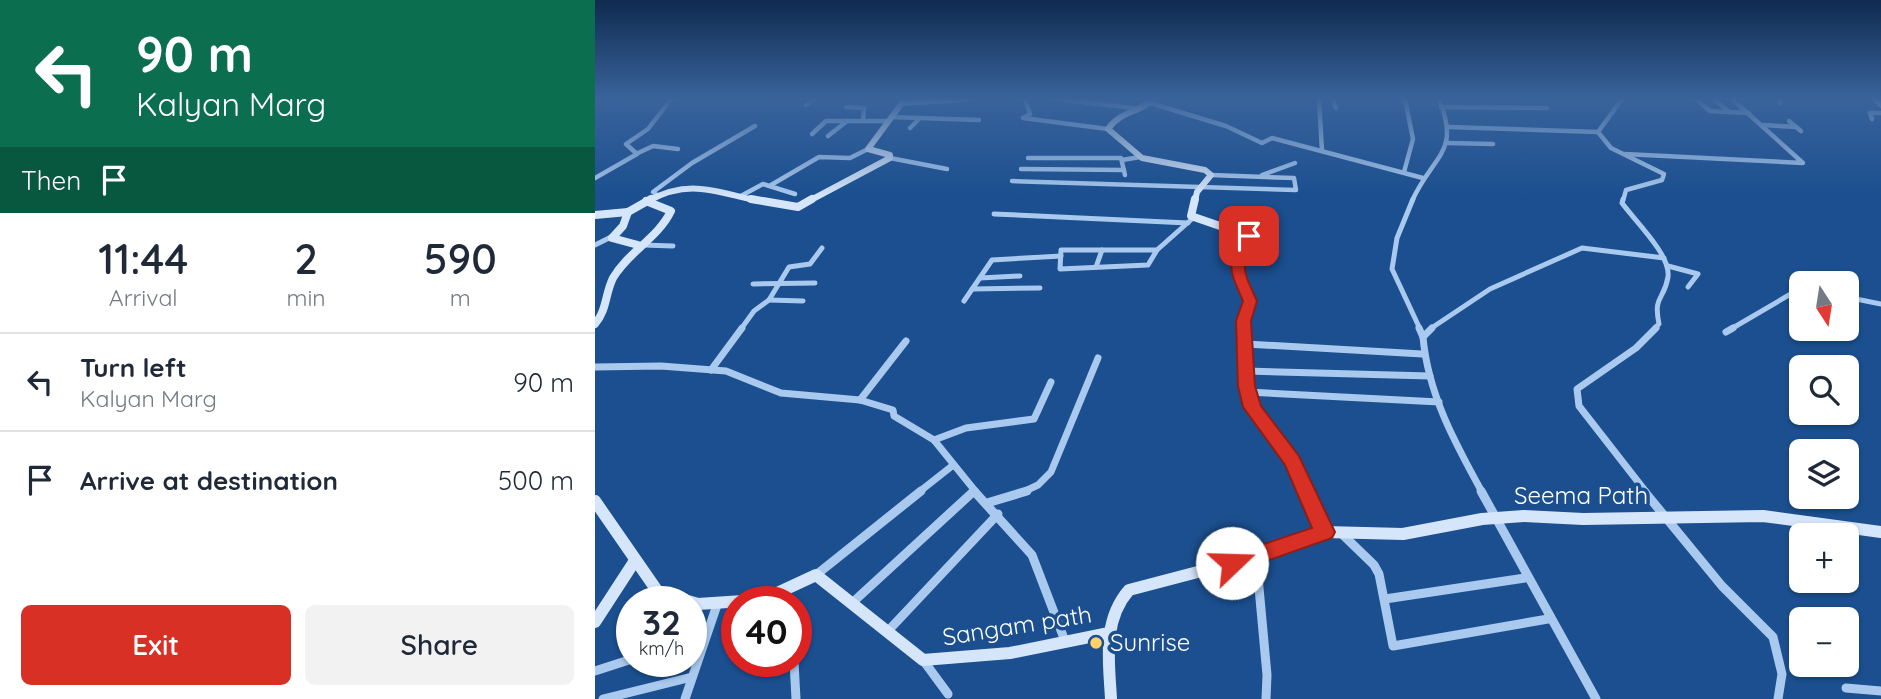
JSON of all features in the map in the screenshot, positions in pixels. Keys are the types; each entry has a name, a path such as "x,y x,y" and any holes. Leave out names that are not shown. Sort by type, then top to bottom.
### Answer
{"street":[{"path":"638,153 626,144 644,132"},
{"path":"657,195 653,192 692,163 745,132"},
{"path":"828,136 834,132"},
{"path":"771,186 819,157 848,159 868,149 881,132"},
{"path":"1111,132 1140,157"},
{"path":"1238,132 1262,143 1272,138 1423,178"},
{"path":"1321,132 1322,151"},
{"path":"1404,172 1413,139 1412,132"},
{"path":"1449,132 1448,143 1423,178 1397,238 1392,269 1423,337 1422,354 1439,402 1525,578 1596,699"},
{"path":"1587,132 1598,132 1606,145 1618,154 1653,166 1664,174 1662,180 1626,190 1622,203 1668,266 1664,293 1655,304 1659,324 1636,348 1582,383 1577,389 1579,406 1627,472 1667,516 1722,586 1773,637 1782,674 1778,699"},
{"path":"1618,154 1803,163 1770,132"},
{"path":"1448,143 1493,144"},
{"path":"595,178 653,146 678,149"},
{"path":"868,149 890,155 890,158"},
{"path":"1028,158 1122,160 1140,157 1205,170 1211,175 1294,178"},
{"path":"595,215 628,212 657,195 694,187 777,205 807,204 890,158 948,168 940,176"},
{"path":"1021,169 1124,173 1122,160"},
{"path":"1257,177 1295,163"},
{"path":"1012,181 1296,190 1288,167"},
{"path":"1157,250 1061,250 1060,269 1148,265 1157,250 1190,221 1199,187 1211,175"},
{"path":"739,197 762,185 795,194 777,205"},
{"path":"595,324 608,306 607,291 613,281 638,245 669,217 671,211 646,201"},
{"path":"628,212 623,226 612,238 638,245 673,246"},
{"path":"994,214 1210,220 1249,236 1237,257 1235,268 1250,301 1244,321 1248,392 1263,424 1292,461 1325,532 1187,576 1133,588 1121,598 1109,633 1111,699"},
{"path":"595,245 615,235"},
{"path":"711,370 748,318 769,300 791,266 810,264 822,248"},
{"path":"1423,337 1447,317 1509,279 1569,257 1582,248 1664,258"},
{"path":"1096,267 1102,250"},
{"path":"964,301 992,260 1061,256"},
{"path":"1668,266 1698,274 1688,287"},
{"path":"980,278 1020,276"},
{"path":"753,284 779,281 815,283"},
{"path":"972,289 1040,288"},
{"path":"1726,332 1789,295"},
{"path":"769,300 803,302"},
{"path":"1859,300 1881,304"},
{"path":"860,400 906,341"},
{"path":"1245,344 1422,354"},
{"path":"988,503 1030,490 1044,482 1051,472 1098,358"},
{"path":"595,367 661,366 734,373 781,393 860,400 893,410 894,416 934,440 952,466 998,514 1032,555 1066,642"},
{"path":"1246,371 1430,376"},
{"path":"934,440 966,428 1034,419 1051,382"},
{"path":"1248,392 1439,402"},
{"path":"796,586 816,575 952,466"},
{"path":"852,603 974,491"},
{"path":"595,501 658,593 698,604 721,603"},
{"path":"887,632 998,514"},
{"name":"Seema Path","path":"1325,532 1403,534 1495,517 1763,516 1881,532"},
{"path":"1341,533 1374,565 1385,599 1390,640 1396,647 1548,619"},
{"path":"1256,555 1267,675 1266,699"},
{"path":"595,622 635,562"},
{"name":"Sangam path","path":"816,575 923,660 1010,653 1109,633"},
{"path":"1385,599 1525,578"},
{"path":"707,631 718,603"},
{"path":"923,660 948,694"},
{"path":"595,671 616,664"},
{"path":"608,698 692,677"},
{"path":"685,699 692,677"},
{"path":"795,677 796,699"},
{"path":"1846,688 1881,691"}],"place":[{"name":"Sunrise","path":"1096,643"}],"route":[{"path":"1232,563 1325,532 1292,461 1252,407 1246,386 1244,321 1249,312 1250,301 1239,282 1235,268 1237,257 1249,241 1249,236"}]}
